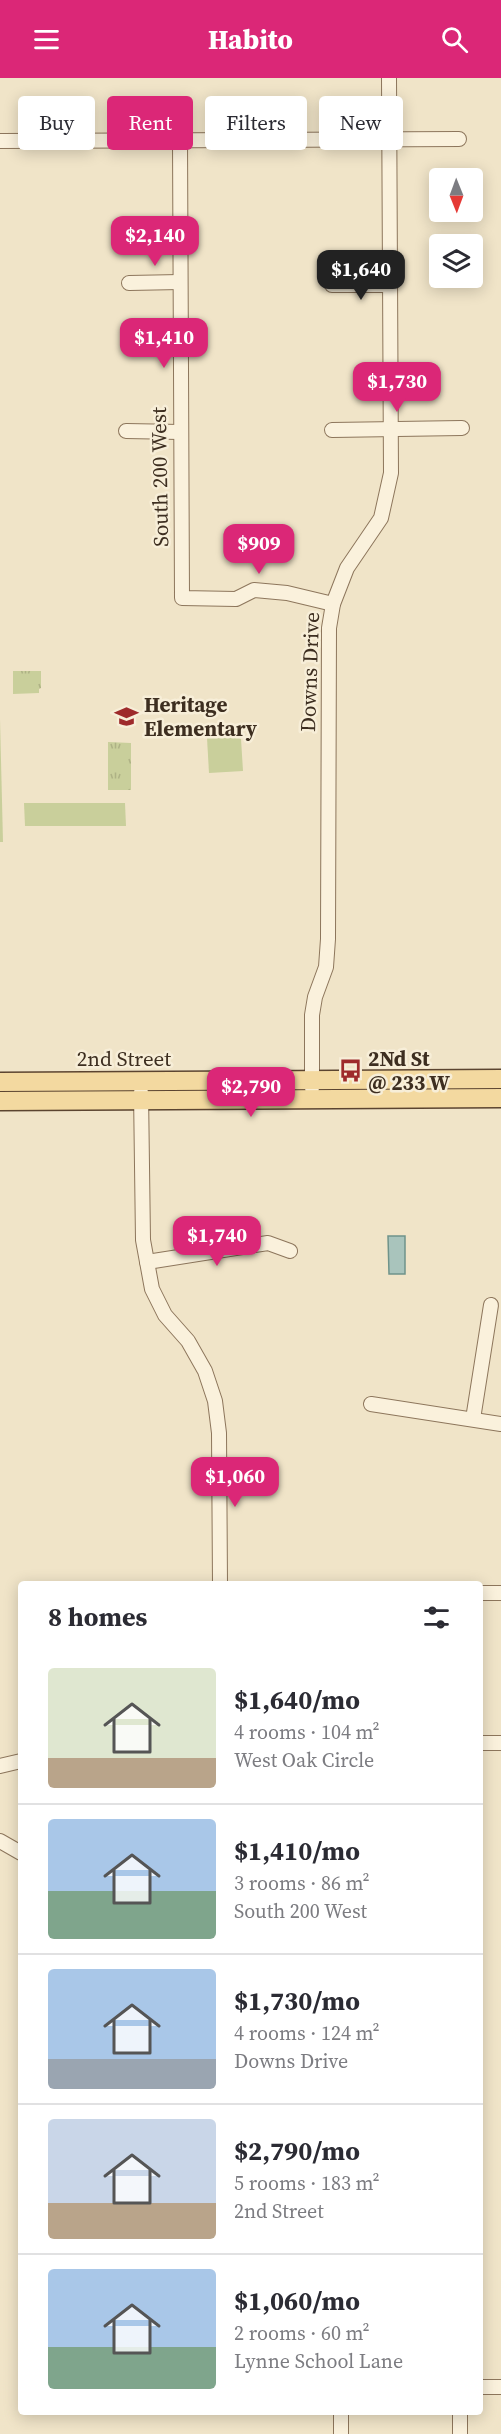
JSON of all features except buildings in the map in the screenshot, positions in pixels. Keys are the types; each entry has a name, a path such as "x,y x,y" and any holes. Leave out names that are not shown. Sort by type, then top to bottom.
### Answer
{"main road":[{"name":"2nd Street","path":"0,1082 501,1079"},
{"name":"2nd Street","path":"0,1101 501,1098"}],"street":[{"name":"Downs Drive","path":"389,78 389,96"},
{"path":"0,141 107,140"},
{"path":"193,140 319,140"},
{"path":"403,140 459,140"},
{"name":"South 200 West","path":"180,150 182,598 236,599 254,590 286,593 333,604"},
{"name":"Downs Drive","path":"312,1099 312,1014 315,997 326,967 328,939 329,627 333,604 347,568 381,518 391,473 389,150"},
{"path":"129,283 180,282"},
{"path":"332,285 390,285"},
{"path":"332,430 462,428"},
{"path":"126,431 180,432"},
{"path":"141,1081 143,1240 152,1289 165,1315 188,1341 205,1371 215,1401 219,1433 219,1581"},
{"path":"147,1262 268,1243 290,1251"},
{"path":"473,1419 491,1305"},
{"path":"371,1404 501,1424"},
{"path":"483,1593 501,1593"},
{"path":"483,1743 501,1743"},
{"path":"0,1766 18,1762"},
{"path":"0,1841 18,1851"},
{"path":"483,2387 501,2387"},
{"path":"341,2415 341,2434"},
{"path":"460,2415 460,2434"}],"green space":[{"path":"13,671 41,671 39,693 13,694"},
{"path":"0,719 3,842 0,842"},
{"path":"236,736 241,739 243,771 209,773 207,738"},
{"path":"108,742 131,743 131,790 108,790"},
{"path":"24,803 125,803 126,826 25,826"}],"water":[{"path":"388,1236 405,1236 405,1274 389,1274"}],"place":[{"name":"Heritage Elementary","path":"126,717"},
{"name":"2Nd St @ 233 W","path":"350,1071"}]}
